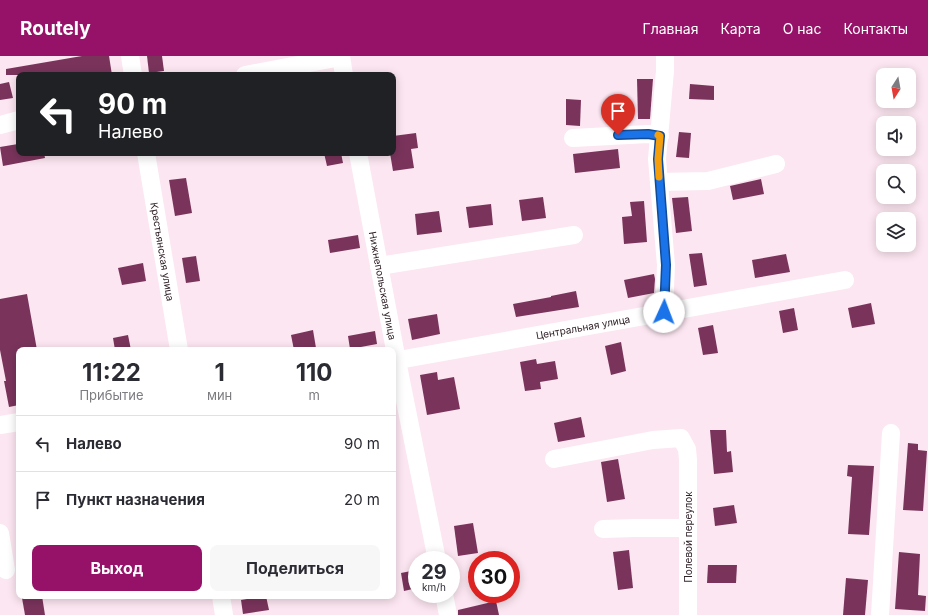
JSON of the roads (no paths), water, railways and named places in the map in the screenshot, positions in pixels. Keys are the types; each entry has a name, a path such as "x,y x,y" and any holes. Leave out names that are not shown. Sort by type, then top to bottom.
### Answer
{"street":[{"path":"130,56 133,72"},
{"path":"664,312 666,265 658,159 665,56"},
{"path":"261,72 341,57 344,72"},
{"path":"0,124 16,121"},
{"path":"573,138 648,134 660,136"},
{"name":"Крестьянская улица","path":"147,156 178,347"},
{"name":"Нижнепольская улица","path":"359,156 393,347"},
{"path":"659,182 708,181 776,164"},
{"path":"379,266 574,235"},
{"name":"Центральная улица","path":"396,361 845,280"},
{"name":"Нижнепольская улица","path":"396,366 435,551"},
{"path":"0,425 16,422"},
{"path":"880,615 890,433"},
{"name":"Полевой переулок","path":"554,460 653,440 681,438 687,449 688,460 688,615"},
{"path":"603,530 634,528 688,528"},
{"path":"0,533 6,570"},
{"path":"221,599 224,615"},
{"path":"446,603 448,615"}]}
